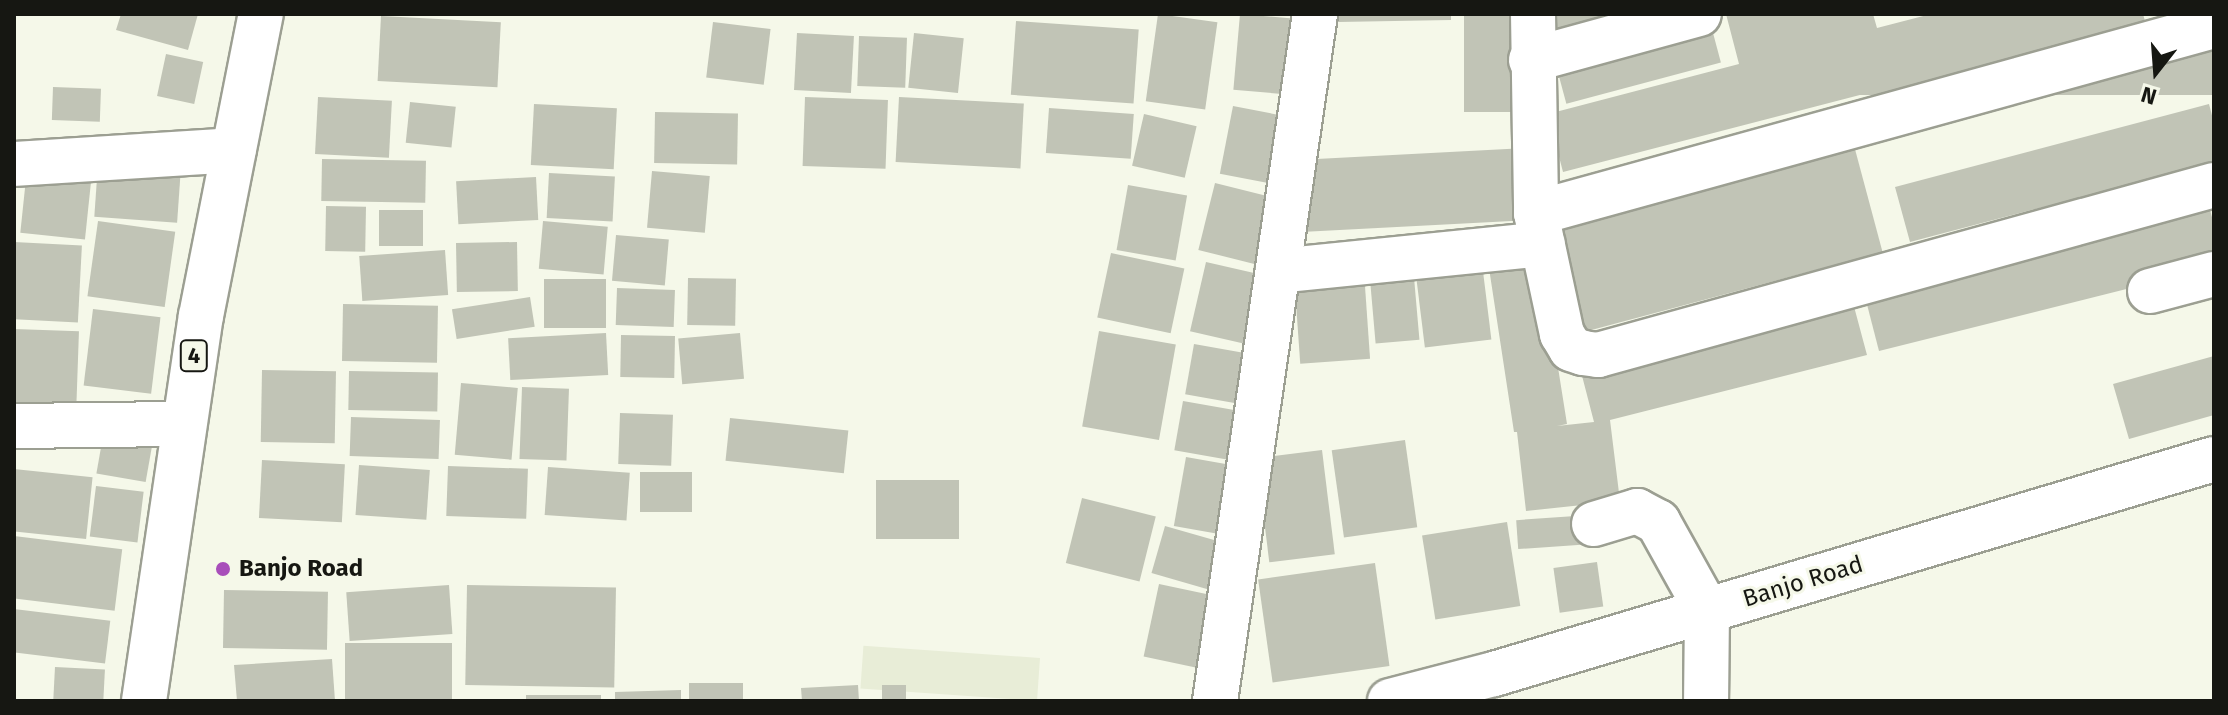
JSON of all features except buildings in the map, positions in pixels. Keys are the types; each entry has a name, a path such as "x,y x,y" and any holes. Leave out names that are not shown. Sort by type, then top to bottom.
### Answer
{"main road":[{"name":"4","path":"144,701 184,424 261,14"},
{"path":"1215,701 1315,14"},
{"path":"1533,14 1531,60 1539,228 1562,334 1571,349 1598,355 2214,185"},
{"path":"1531,60 1699,14"},
{"path":"1278,271 1539,228 2214,26"},
{"path":"14,164 234,150"},
{"path":"2150,291 2214,274"},
{"path":"14,426 184,424"},
{"name":"Banjo Road","path":"1390,701 1494,687 1707,610 2214,459"},
{"path":"1594,524 1637,511 1653,516 1707,610 1706,701"}],"shaded area":[{"path":"863,646 1040,658 1037,701 860,689"}],"place":[{"name":"Banjo Road","path":"223,569"}]}
